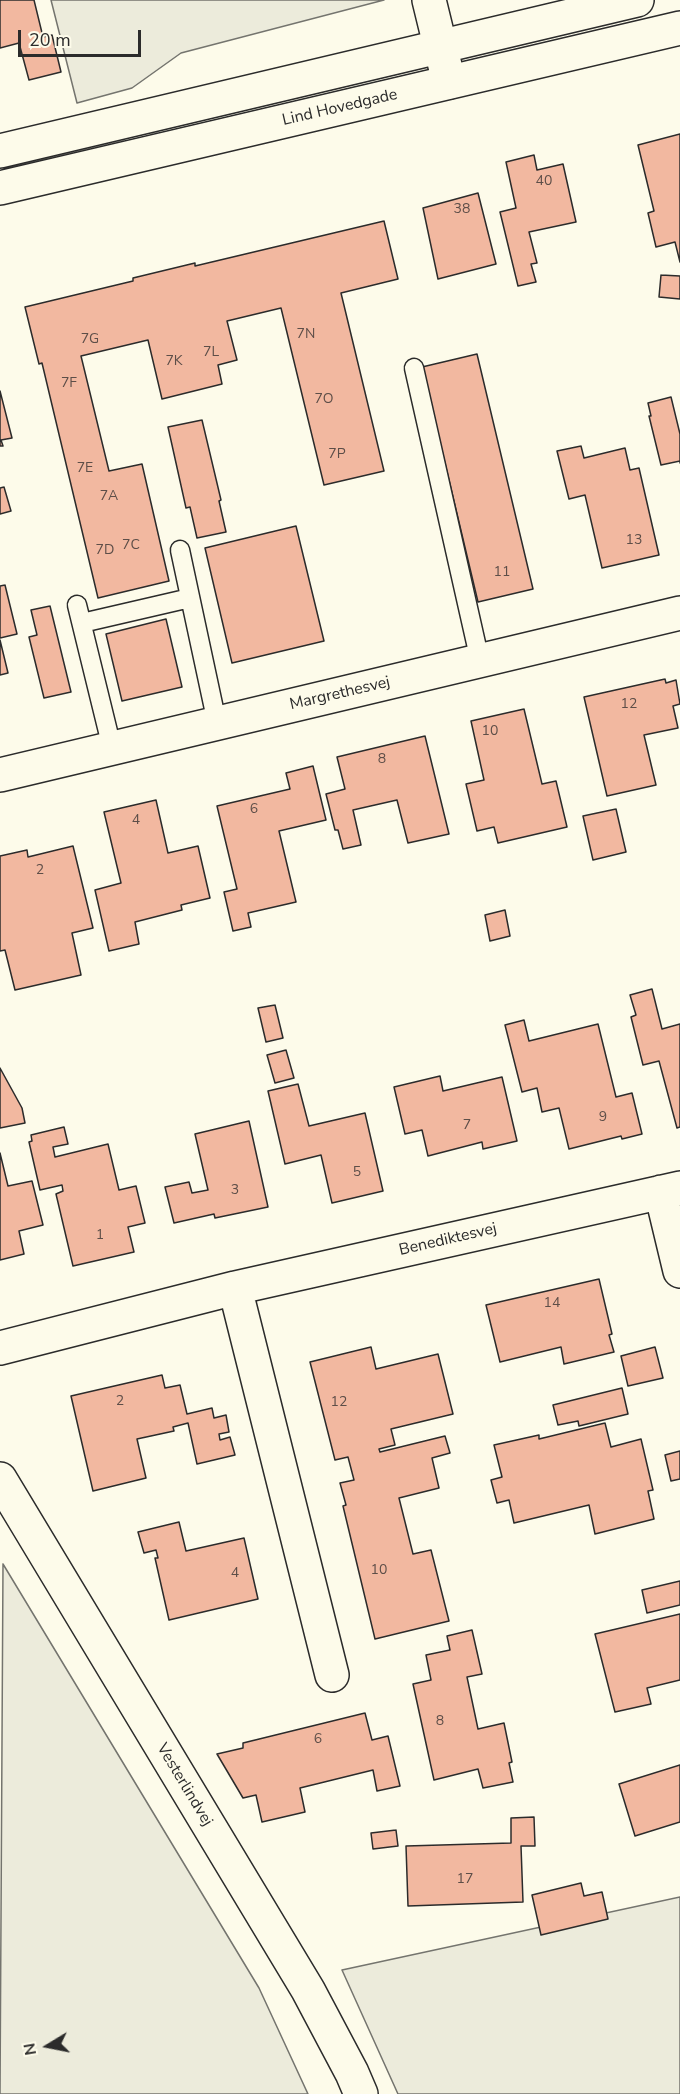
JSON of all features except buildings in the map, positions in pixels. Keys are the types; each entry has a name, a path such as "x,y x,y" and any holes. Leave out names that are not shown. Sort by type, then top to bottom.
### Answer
{"street":[{"path":"429,0 449,82"},
{"path":"0,151 637,0"},
{"name":"Lind Hovedgade","path":"0,188 680,28"},
{"name":"Margrethesvej","path":"0,775 680,613"},
{"name":"Benediktesvej","path":"0,1348 235,1288 671,1190 680,1271"},
{"path":"235,1288 332,1676"},
{"name":"Vesterlindvej","path":"3,1489 308,1990 352,2073 360,2094"}],"lane":[{"path":"414,368 480,661"},
{"path":"180,550 217,723"},
{"path":"112,748 80,614 190,598"}],"shaded area":[{"path":"51,0 384,0 181,53 132,88 77,103"},
{"path":"3,1564 259,1988 308,2094 0,2094"},
{"path":"680,1897 680,2094 398,2094 342,1970"}]}
